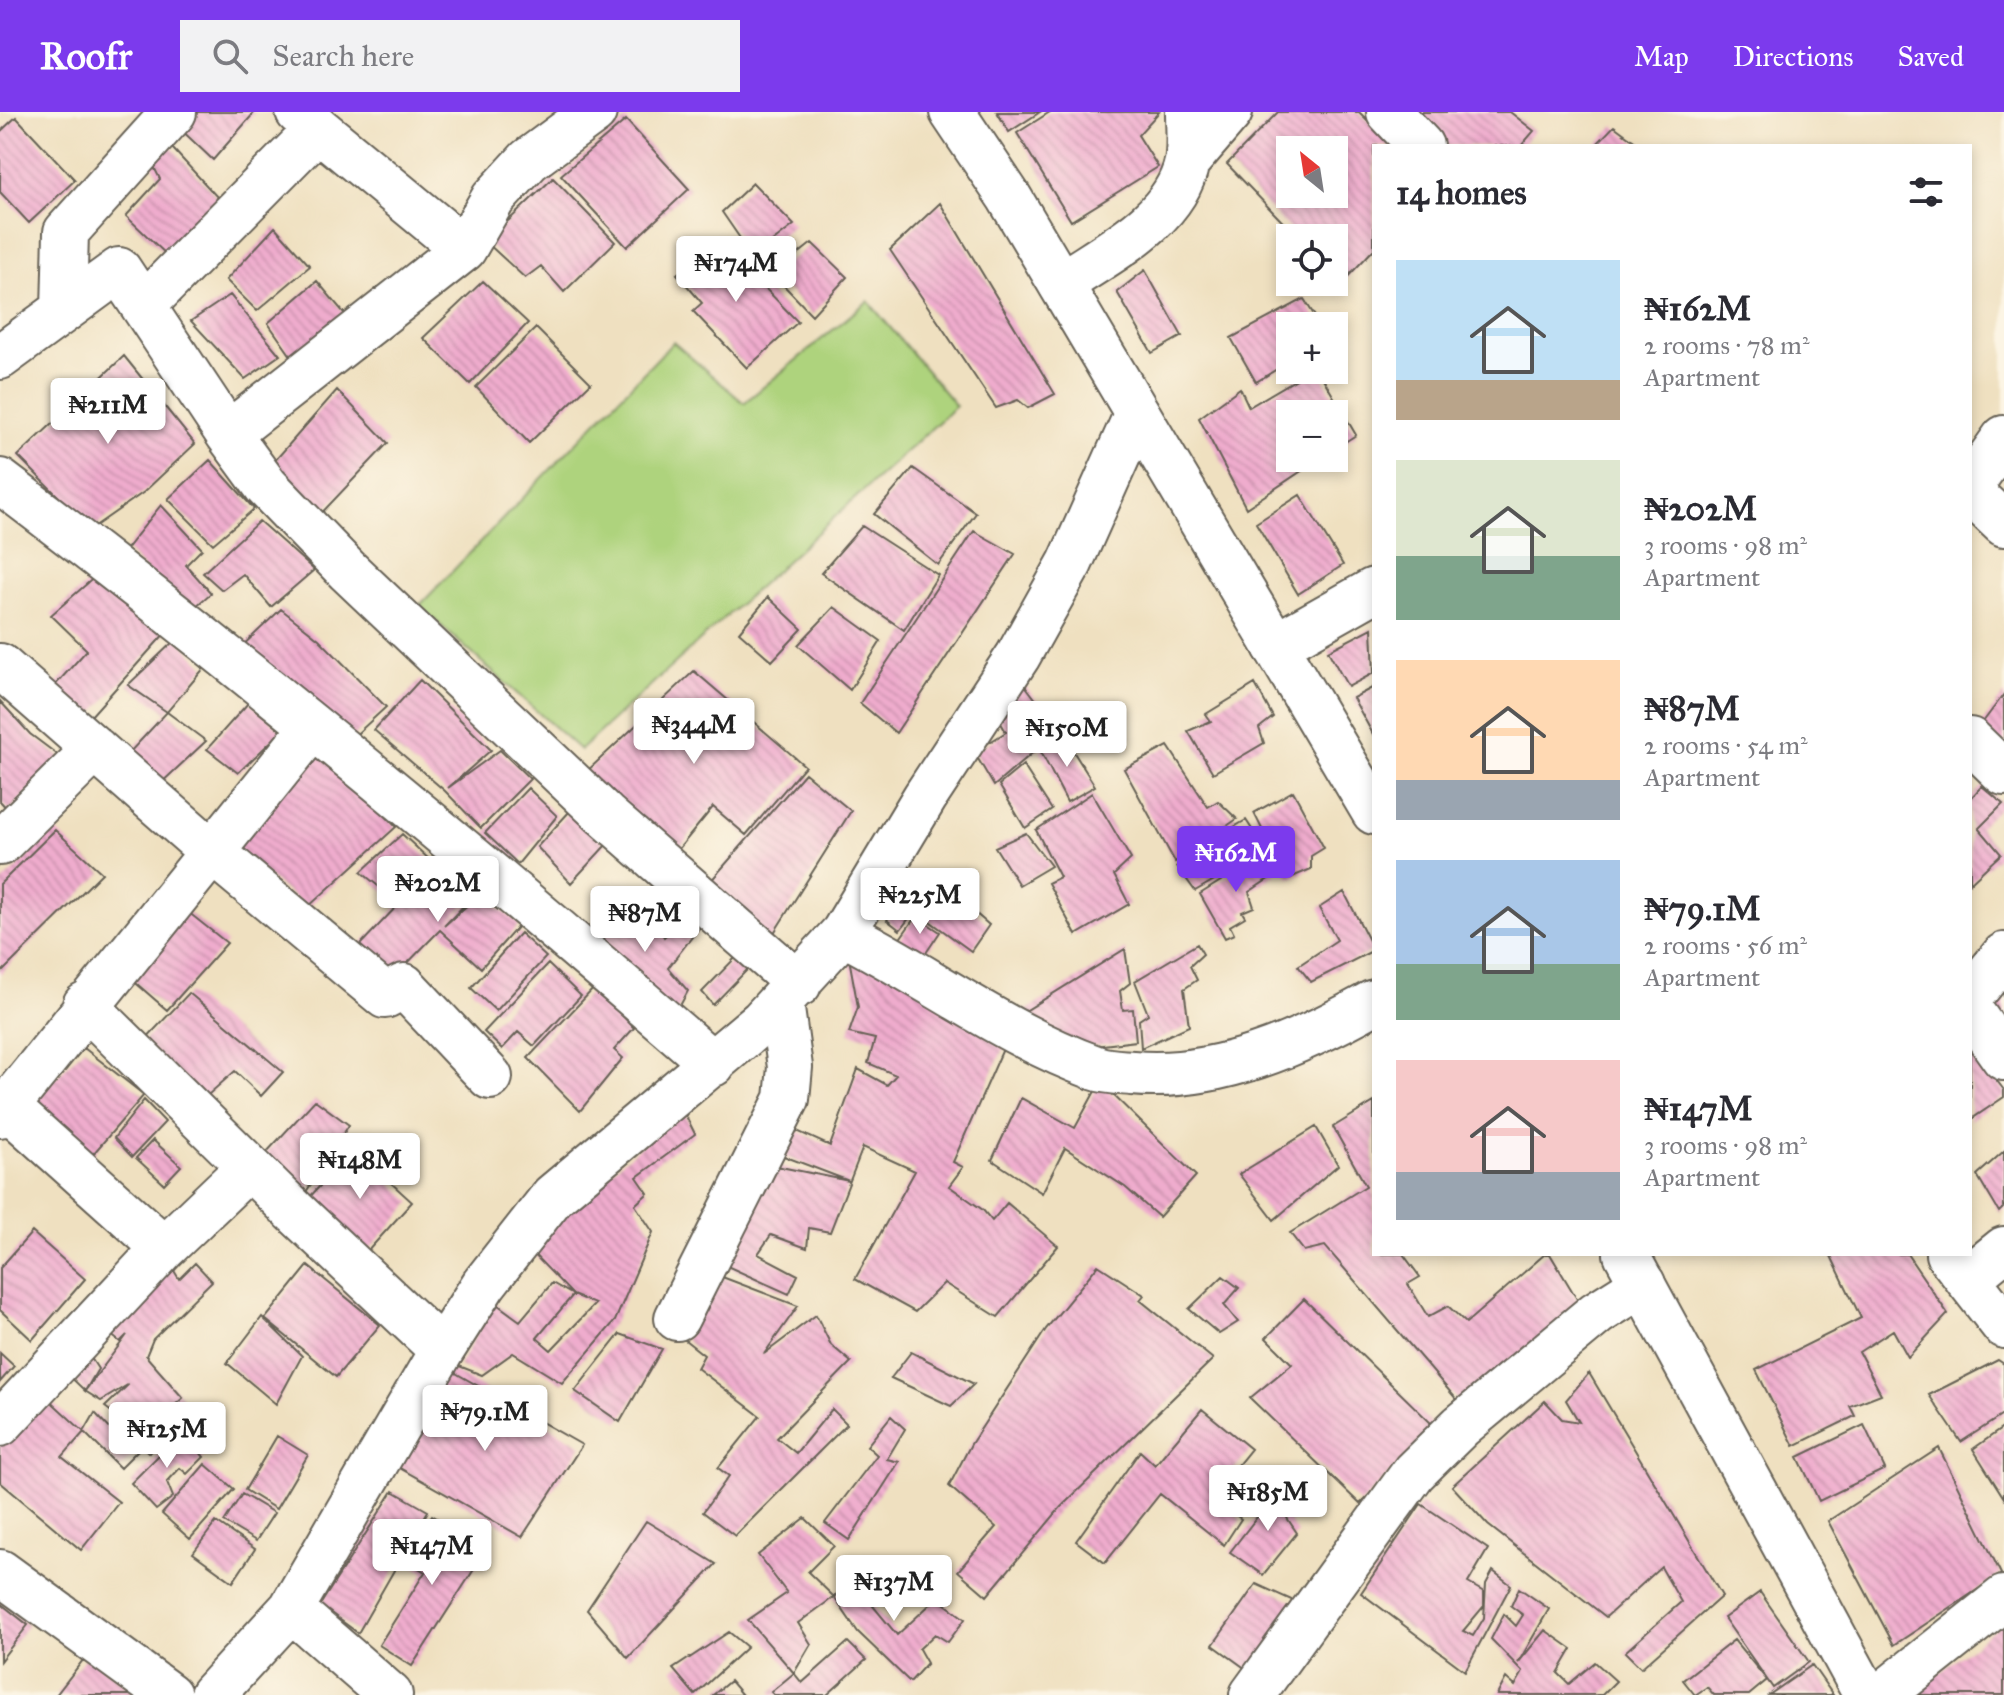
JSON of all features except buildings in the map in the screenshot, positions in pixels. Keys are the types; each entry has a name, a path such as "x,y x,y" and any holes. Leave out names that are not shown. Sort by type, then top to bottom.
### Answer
{"street":[{"path":"64,310 66,232 174,112"},
{"path":"228,434 464,249 493,199 529,160 594,112"},
{"path":"952,112 1061,284 1372,809"},
{"path":"1187,162 1188,112"},
{"path":"1061,284 1153,218 1172,199 1187,162 1230,112"},
{"path":"1389,112 1419,144"},
{"path":"143,306 308,121 464,249"},
{"path":"0,357 119,270 266,486 347,570 790,993 787,1099 677,1318"},
{"path":"212,1695 291,1609 442,1350 484,1284 553,1196 713,1064 790,993 843,933 918,809 1018,656 1070,563 1137,413"},
{"path":"1972,486 2004,438"},
{"path":"0,481 177,615 631,992 713,1064"},
{"path":"1972,491 2004,524"},
{"path":"1275,646 1372,591"},
{"path":"0,666 211,851 385,996 404,986 490,1077"},
{"path":"164,1248 4,1111 85,1005 312,728"},
{"path":"1972,742 2004,773"},
{"path":"0,843 95,749"},
{"path":"843,933 905,964 1019,1033 1099,1069 1171,1076 1242,1061 1339,1022 1372,1003"},
{"path":"1972,995 2004,955"},
{"path":"85,1005 249,1167 442,1350"},
{"path":"1972,1013 2004,1058"},
{"path":"0,1424 164,1248 249,1167"},
{"path":"2004,1249 1957,1267 2004,1326"},
{"path":"1252,1695 1414,1472 1461,1426 1597,1313 1634,1269 1866,1695"},
{"path":"0,1572 169,1695"},
{"path":"1882,1695 2004,1598"},
{"path":"291,1609 390,1695"}],"green space":[{"path":"868,301 956,406 580,750 419,606 673,342 744,403"}]}
